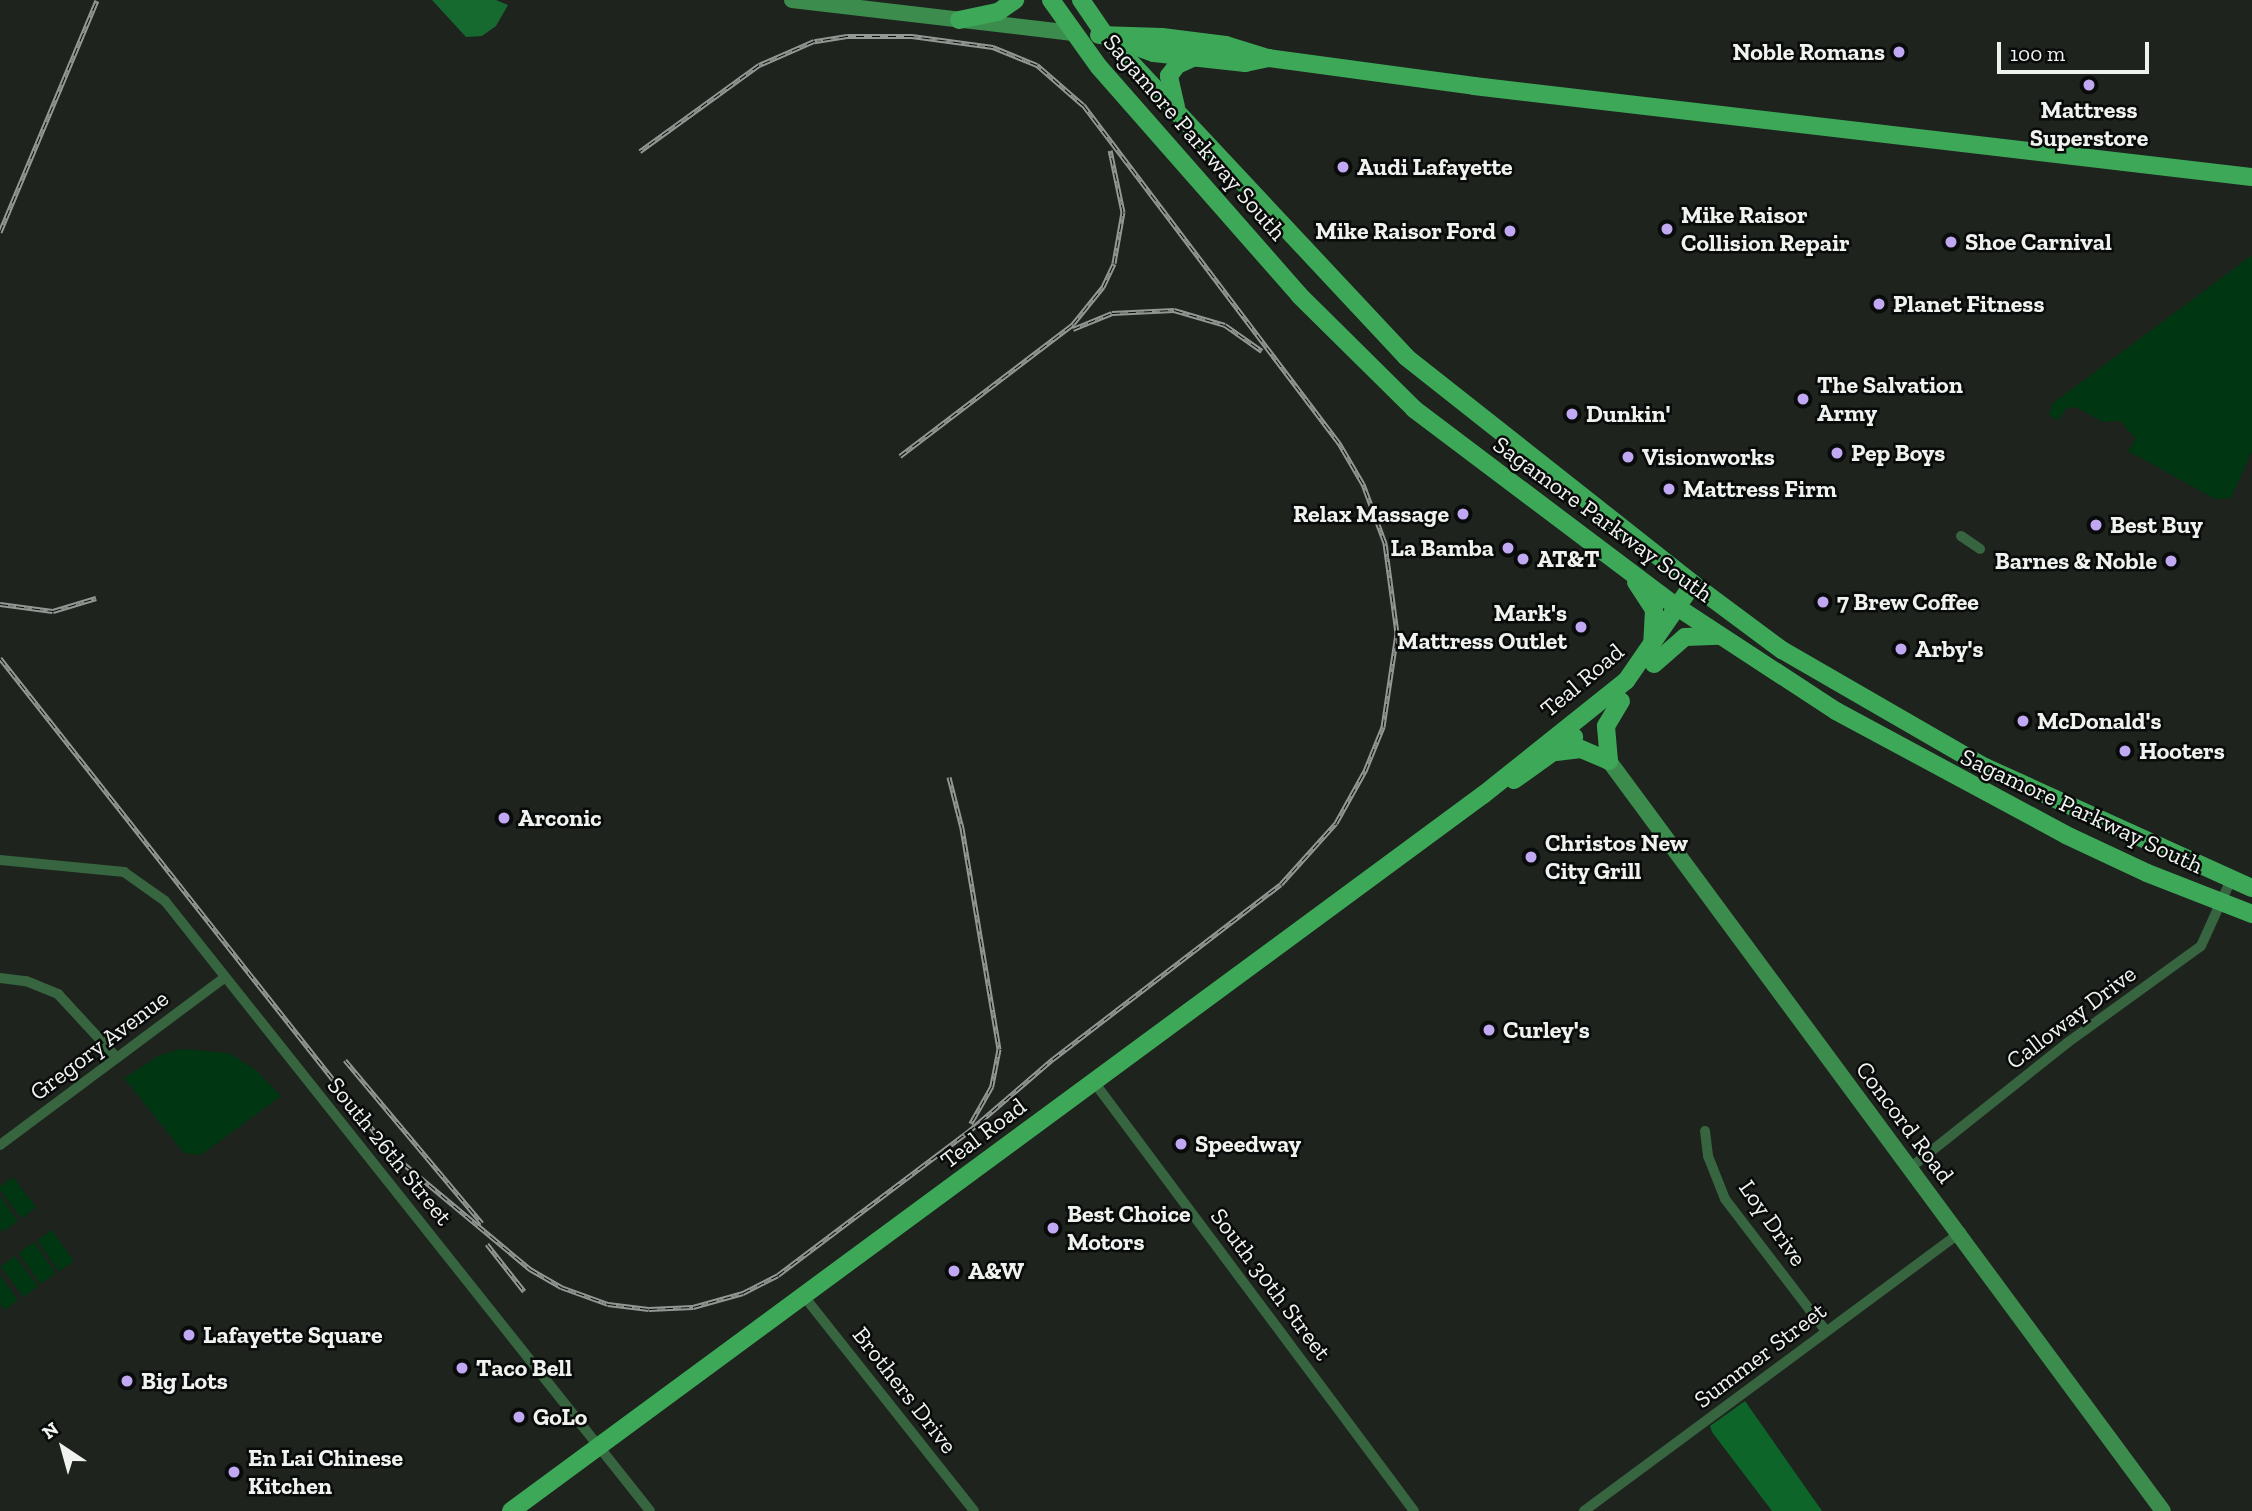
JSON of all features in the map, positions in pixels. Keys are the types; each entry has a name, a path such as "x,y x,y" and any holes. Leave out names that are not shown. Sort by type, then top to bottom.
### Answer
{"main road":[{"path":"959,20 998,12 1015,0"},
{"name":"Sagamore Parkway South","path":"1051,0 1099,67 1299,296 1414,409 1677,607 1836,711 1944,773 2147,873 2252,914"},
{"name":"Sagamore Parkway South","path":"1081,0 1105,35 1406,357 1693,584 1782,650 1985,767 2252,888"},
{"path":"1075,33 1226,45 1268,58 1898,139 2252,177"},
{"path":"1105,35 1146,51 1245,63 1268,58"},
{"path":"1181,117 1169,91 1169,76 1177,65 1195,57"},
{"path":"1616,562 1654,610 1651,659"},
{"name":"Teal Road","path":"1483,795 1550,754 1621,701 1651,659 1677,607 1693,584"},
{"path":"1651,659 1685,637 1725,638"},
{"name":"Teal Road","path":"511,1511 1483,795 1651,659"},
{"path":"1550,754 1581,749 1609,761 1606,726 1621,701"}],"street":[{"path":"792,0 1075,33"},
{"path":"1961,536 1980,549"},
{"name":"Concord Road","path":"1609,761 1961,1233 2163,1511"},
{"name":"South 26th Street","path":"0,860 124,872 165,901 650,1511"},
{"name":"Calloway Drive","path":"1910,1167 2067,1043 2201,946 2223,903 2231,880"},
{"path":"0,978 26,981 58,994 117,1058"},
{"name":"Gregory Avenue","path":"0,1145 224,978"},
{"name":"South 30th Street","path":"1094,1082 1415,1511"},
{"name":"Loy Drive","path":"1705,1131 1708,1156 1725,1199 1825,1330"},
{"name":"Summer Street","path":"1584,1511 1825,1330 1961,1233"},
{"name":"Brothers Drive","path":"803,1295 974,1511"}],"shaded area":[{"path":"432,0 496,0 508,5 496,26 482,36 466,37"},
{"path":"2252,255 2252,451 2231,498 2215,499 2128,451 2136,439 2120,421 2103,422 2076,407 2067,408 2058,420 2049,415 2052,404"},
{"path":"180,1049 229,1053 256,1070 281,1096 201,1155 184,1153 124,1078 160,1055"},
{"path":"13,1177 36,1207 21,1218 0,1190"},
{"path":"0,1196 18,1221 3,1232 0,1227"},
{"path":"52,1230 74,1261 59,1271 37,1240"},
{"path":"34,1242 56,1273 40,1284 18,1253"},
{"path":"15,1256 38,1286 23,1297 1,1267"},
{"path":"0,1275 18,1300 5,1310 0,1304"},
{"path":"1745,1401 1822,1511 1772,1511 1712,1432 1710,1426"}],"railway":[{"path":"0,232 97,0"},
{"path":"0,658 392,1154 530,1269 561,1287 608,1304 649,1309 693,1307 743,1293 778,1275 968,1132 1053,1059 1281,884 1336,823 1365,771 1383,727 1397,633 1385,543 1363,484 1339,443 1083,105 1037,65 993,47 912,36 847,36 814,41 759,65 640,151"},
{"path":"900,456 1073,324 1103,287 1114,263 1123,212 1110,150"},
{"path":"1073,329 1112,313 1174,310 1225,325 1262,351"},
{"path":"0,604 53,611 96,598"},
{"path":"949,777 962,828 999,1049 992,1086 971,1123"},
{"path":"345,1060 482,1223"},
{"path":"487,1244 524,1291"}],"place":[{"name":"Noble Romans","path":"1899,52"},
{"name":"Mattress Superstore","path":"2089,85"},
{"name":"Audi Lafayette","path":"1343,167"},
{"name":"Mike Raisor Collision Repair","path":"1667,229"},
{"name":"Mike Raisor Ford","path":"1510,231"},
{"name":"Shoe Carnival","path":"1951,242"},
{"name":"Planet Fitness","path":"1879,304"},
{"name":"The Salvation Army","path":"1803,399"},
{"name":"Dunkin'","path":"1572,414"},
{"name":"Pep Boys","path":"1837,453"},
{"name":"Visionworks","path":"1628,457"},
{"name":"Mattress Firm","path":"1669,489"},
{"name":"Relax Massage","path":"1463,514"},
{"name":"Best Buy","path":"2096,525"},
{"name":"La Bamba","path":"1508,548"},
{"name":"AT&T","path":"1523,559"},
{"name":"Barnes & Noble","path":"2171,561"},
{"name":"7 Brew Coffee","path":"1823,602"},
{"name":"Mark's Mattress Outlet","path":"1581,627"},
{"name":"Arby's","path":"1901,649"},
{"name":"McDonald's","path":"2023,721"},
{"name":"Hooters","path":"2125,751"},
{"name":"Arconic","path":"504,818"},
{"name":"Christos New City Grill","path":"1531,857"},
{"name":"Curley's","path":"1489,1030"},
{"name":"Speedway","path":"1181,1144"},
{"name":"Best Choice Motors","path":"1053,1228"},
{"name":"A&W","path":"954,1271"},
{"name":"Lafayette Square","path":"189,1335"},
{"name":"Taco Bell","path":"462,1368"},
{"name":"Big Lots","path":"127,1381"},
{"name":"GoLo","path":"519,1417"},
{"name":"En Lai Chinese Kitchen","path":"234,1472"}]}
